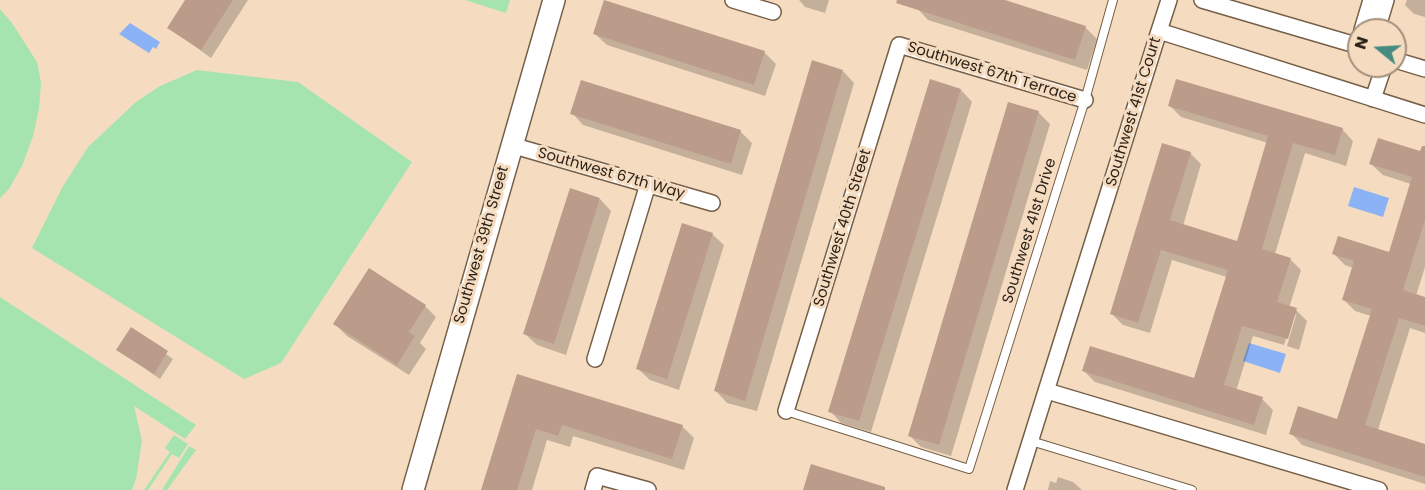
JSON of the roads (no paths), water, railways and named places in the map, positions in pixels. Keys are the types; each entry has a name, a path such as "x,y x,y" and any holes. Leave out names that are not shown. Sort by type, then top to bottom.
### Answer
{"street":[{"name":"Southwest 39th Street","path":"413,490 554,0"},
{"path":"733,0 773,12"},
{"path":"1159,31 1169,0"},
{"path":"1202,0 1347,41"},
{"path":"1366,18 1371,0"},
{"path":"1381,18 1386,0"},
{"name":"Southwest 41st Court","path":"1016,490 1159,31 1425,115"},
{"name":"Southwest 67th Terrace","path":"899,45 1085,100"},
{"name":"Southwest 40th Street","path":"786,411 899,45"},
{"path":"1407,64 1425,69"},
{"path":"1373,99 1380,78"},
{"name":"Southwest 67th Way","path":"511,145 712,203"},
{"path":"595,359 648,184"},
{"path":"1047,391 1379,490"},
{"path":"593,490 597,476 648,490"}],"lane":[{"name":"Southwest 41st Drive","path":"786,411 969,469 1085,100 1113,0"},
{"path":"1031,441 1192,490"}],"water":[{"path":"130,23 160,42 156,49 153,47 149,53 119,34"},
{"path":"1354,187 1389,198 1383,217 1348,206"},
{"path":"1249,343 1286,354 1280,373 1243,361"}]}
